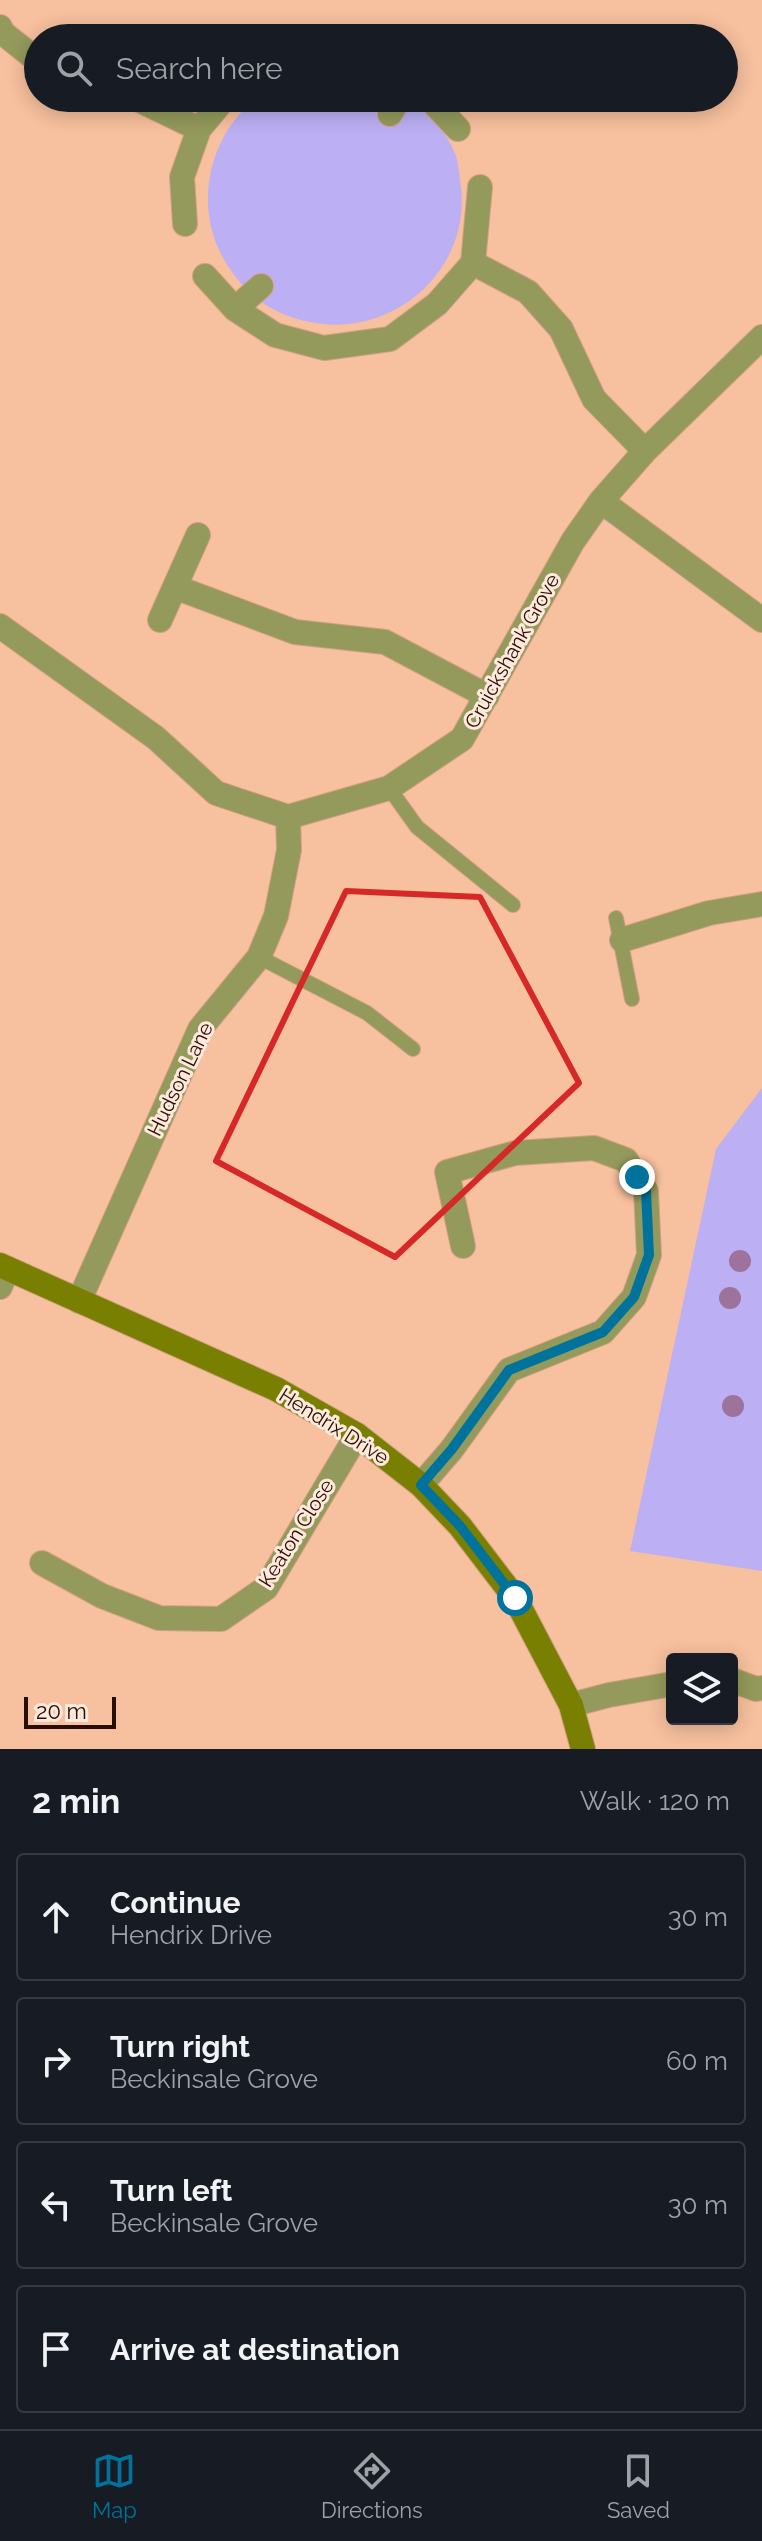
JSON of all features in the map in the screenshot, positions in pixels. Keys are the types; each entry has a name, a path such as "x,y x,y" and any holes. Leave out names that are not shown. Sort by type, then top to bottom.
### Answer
{"street":[{"path":"0,27 24,50"},
{"path":"164,112 199,129"},
{"path":"185,224 182,177 199,129 213,112"},
{"path":"442,112 458,129"},
{"path":"205,276 235,309 275,335 324,348 390,339 437,304 473,263 480,187"},
{"path":"473,263 528,292 545,310 561,329 594,399 645,451"},
{"path":"235,309 261,286"},
{"name":"Cruickshank Grove","path":"288,817 389,788 462,739 573,541 601,501 645,451 762,337"},
{"path":"601,501 762,620"},
{"path":"160,620 198,535"},
{"path":"175,587 295,632 385,642 487,696"},
{"path":"0,626 156,738 216,793 288,817"},
{"name":"Hudson Lane","path":"79,1301 200,1029 259,957 276,916 289,850 288,817"},
{"path":"619,929 762,904"},
{"path":"421,1485 452,1449 509,1370 603,1332 634,1297 649,1255 646,1191 626,1160 594,1148 515,1153 447,1172 463,1246"},
{"name":"Hendrix Drive","path":"3,1274 79,1301 276,1389 357,1435 421,1485 460,1526 515,1598 571,1705 583,1749"},
{"name":"Keaton Close","path":"42,1563 102,1596 159,1618 221,1619 266,1588 357,1435"},
{"path":"738,1682 762,1688"},
{"path":"571,1705 666,1685"}],"lane":[{"path":"389,788 417,827 513,905"},
{"path":"619,929 632,999"},
{"path":"259,957 367,1013 413,1049"}],"highlighted area":[{"path":"346,891 480,897 579,1083 395,1257 216,1161"}],"shaded area":[{"path":"242,112 427,112 448,139 456,156 461,212 454,243 440,269 421,292 396,309 368,320 337,325 286,315 253,295 239,281 221,254 209,214 208,188 214,159"},
{"path":"762,1088 762,1571 630,1551 716,1149"}],"route":[{"path":"515,1598 460,1526 421,1485 452,1449 509,1370 603,1332 634,1297 649,1255 646,1191 637,1177"}]}
